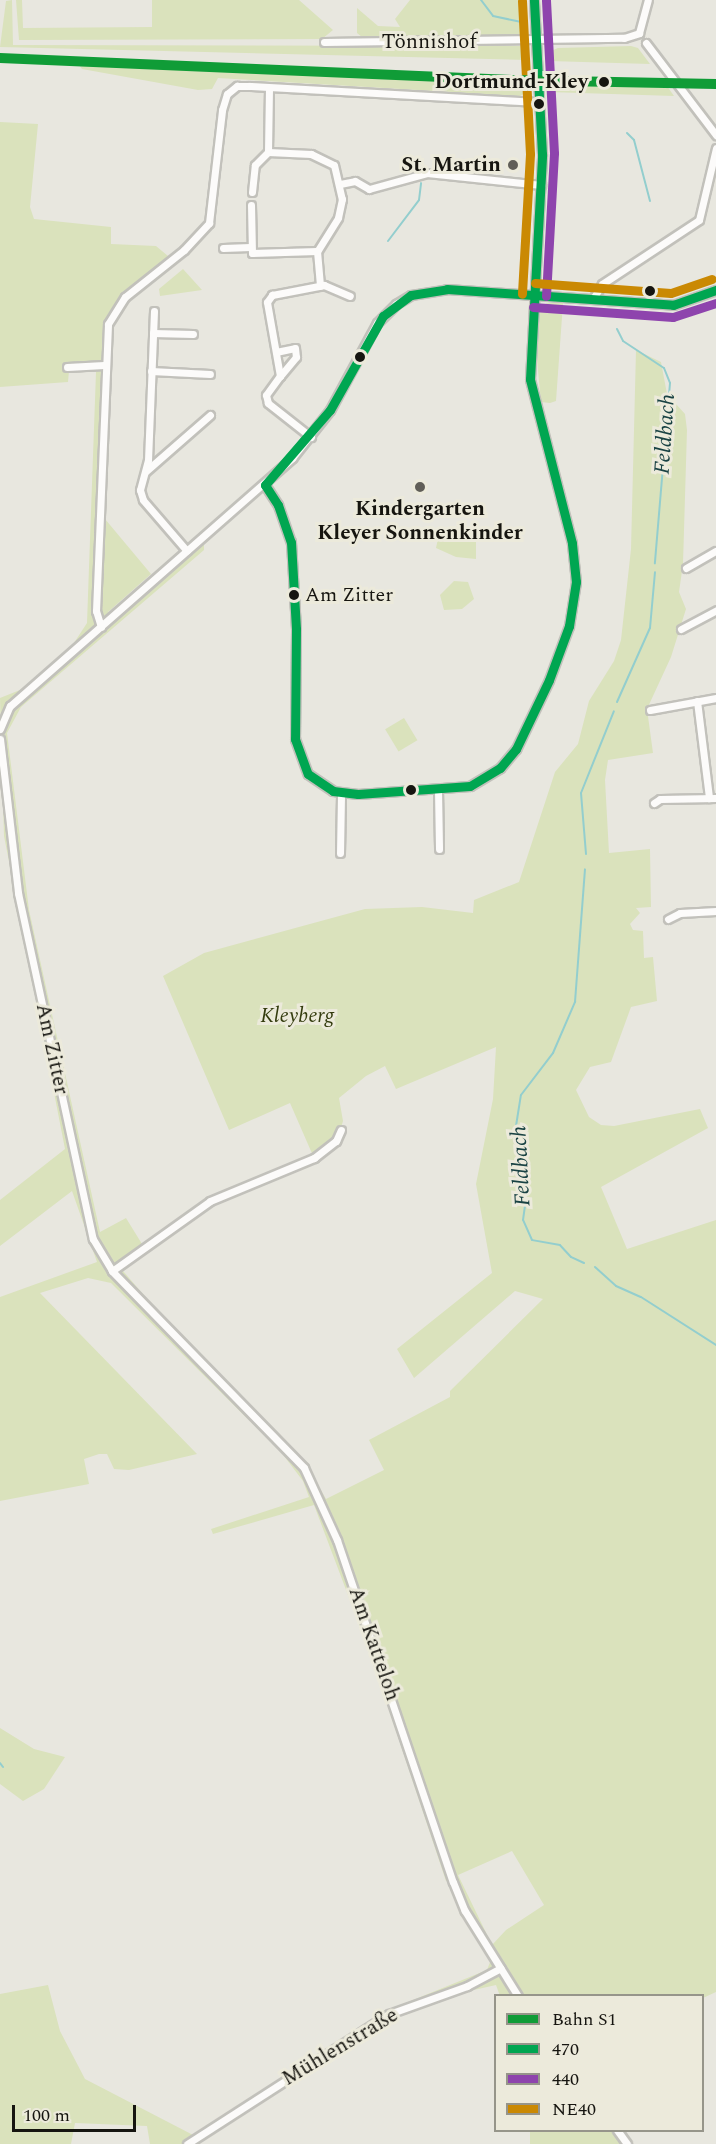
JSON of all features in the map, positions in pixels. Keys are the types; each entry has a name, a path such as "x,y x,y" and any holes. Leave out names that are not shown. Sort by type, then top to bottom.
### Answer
{"street":[{"path":"265,485 282,513 293,555 297,751 308,774 341,794 438,790 483,779 516,749 549,680 574,604 572,543 531,395 541,185 534,0"},
{"name":"Tönnishof","path":"324,42 604,40 639,33 648,0"},
{"path":"646,43 716,135"},
{"path":"101,627 96,611 104,365 108,324 120,303 209,223 222,110 227,94 242,86 539,102"},
{"path":"252,192 255,165 268,152 269,88"},
{"path":"594,297 602,284 699,220 716,148"},
{"path":"268,152 317,156 334,165 342,199 338,218 317,252 320,286"},
{"path":"340,184 355,181 369,189 428,173 541,185"},
{"path":"251,205 250,247 257,255 317,252"},
{"path":"224,249 250,247"},
{"path":"280,376 267,306 269,298 320,286 350,296"},
{"path":"0,729 2,713 265,485 311,437 330,410 377,323 396,304 411,296 447,289 594,297 673,305 716,290"},
{"path":"154,311 148,460 140,490 144,500 187,551"},
{"path":"153,333 193,334"},
{"path":"276,352 295,348 296,357 266,395 268,403 311,437"},
{"path":"67,366 104,365"},
{"path":"151,371 210,374"},
{"path":"144,472 210,416"},
{"path":"686,568 716,551"},
{"path":"681,629 716,610"},
{"path":"650,710 716,698"},
{"path":"654,803 660,799 712,798 702,750 697,702"},
{"name":"Am Zitter","path":"0,739 24,921 93,1239 112,1271 168,1332"},
{"path":"438,790 439,849"},
{"path":"340,853 341,794"},
{"path":"668,919 680,913 716,911"},
{"path":"112,1271 210,1201 314,1158 336,1141 341,1130"},
{"name":"Am Katteloh","path":"168,1332 304,1468 320,1497 395,1705 453,1882 465,1911 517,1994"},
{"name":"Mühlenstraße","path":"187,2144 389,2014 468,1986 501,1968"},
{"path":"618,2132 627,2144"}],"green space":[{"path":"12,0 13,45 521,46 527,51 527,60 0,47 6,1"},
{"path":"16,0 22,0 23,28 152,27 152,0 299,0 333,30 322,39 19,40"},
{"path":"410,0 522,0 528,38 367,41 357,33 357,8 378,26 400,27 395,19"},
{"path":"631,46 638,48 650,64 549,61 551,51 558,48"},
{"path":"79,65 530,85 530,90 520,96 218,78 212,89 198,90 82,69"},
{"path":"548,84 667,86 674,96 549,92"},
{"name":"Kleyberg","path":"0,122 38,124 30,207 34,219 111,227 111,244 156,246 168,256 122,308 112,330 105,519 151,574 108,612 113,620 204,541 204,550 21,707 7,733 29,910 100,1232 126,1218 142,1244 205,1208 123,1271 175,1331 304,1461 326,1499 384,1470 369,1440 450,1397 450,1391 543,1299 515,1291 414,1378 397,1349 492,1273 476,1184 493,1099 496,1047 396,1089 385,1066 366,1076 339,1098 343,1121 339,1134 314,1158 290,1103 229,1130 163,976 204,953 365,909 422,907 473,913 474,900 519,882 555,772 578,744 589,701 614,661 621,640 631,549 636,350 661,362 667,394 685,414 687,430 683,564 679,592 686,609 671,657 647,709 653,753 608,760 605,780 609,853 650,849 651,907 636,908 640,913 630,924 633,930 643,931 644,958 653,957 657,1001 631,1007 611,1062 590,1067 576,1090 589,1117 601,1125 614,1126 700,1109 708,1128 601,1187 627,1249 716,1220 716,1992 704,1998 704,1994 499,1994 496,1985 438,1998 396,2015 349,2042 193,2144 150,2144 147,2126 75,2123 71,2144 0,2144 0,1994 48,1985 60,2031 85,2079 195,2136 381,2013 487,1970 494,1952 468,1908 455,1877 446,1881 371,1656 314,1505 213,1534 211,1529 309,1497 303,1481 281,1452 111,1283 88,1278 40,1293 197,1454 129,1470 114,1469 107,1454 99,1454 84,1459 89,1484 0,1501 0,1297 97,1262 72,1191 0,1246 0,1200 65,1149 4,836 0,698 20,690 70,649 87,623 96,372 69,371 68,382 0,387","holes":["512,1851 544,1905 506,1930 492,1945 458,1875"]},
{"path":"183,269 202,290 160,296 159,289"},
{"path":"547,303 563,303 556,401 550,403 541,402 537,360 540,310"},
{"path":"465,528 476,532 476,559 456,557 436,548 439,534"},
{"path":"454,581 468,582 474,599 462,609 444,610 440,595"},
{"path":"404,718 417,740 399,752 385,729"},
{"path":"0,1728 34,1749 65,1757 44,1789 23,1801 0,1784"},
{"path":"530,2132 621,2132 621,2144 530,2144"}],"waterway":[{"name":"Feldbach","path":"481,0 493,16 521,22"},
{"name":"Feldbach","path":"627,133 634,140 650,201"},
{"path":"388,241 419,200 421,183"},
{"name":"Feldbach","path":"617,329 623,341 664,368 670,383 655,563"},
{"name":"Feldbach","path":"617,702 650,628 655,572"},
{"name":"Feldbach","path":"586,854 581,793 614,711"},
{"name":"Feldbach","path":"584,1263 571,1257 560,1245 532,1240 523,1220 526,1199 516,1126 521,1095 553,1053 575,1002 585,869"},
{"name":"Feldbach","path":"595,1267 616,1286 641,1297 716,1345"},
{"path":"0,1763 3,1767"}],"rail line":[{"name":"S1","path":"0,58 513,80 716,84"}],"transit line":[{"name":"470","path":"265,485 278,505 291,542 296,629 295,739 308,774 333,791 358,794 470,786 500,768 516,749 549,680 569,626 576,582 572,543 530,379 542,154 534,0"},
{"name":"440","path":"546,0 554,153 546,296"},
{"name":"NE40","path":"522,1 530,154 522,294"},
{"name":"NE40","path":"535,283 671,293 712,279"},
{"name":"470","path":"265,485 330,410 383,316 411,295 447,289 673,305 716,290"},
{"name":"440","path":"533,307 673,317 716,303"}],"place":[{"name":"Dortmund-Kley","path":"604,82"},
{"name":"St. Martin","path":"513,165"},
{"name":"Kindergarten Kleyer Sonnenkinder","path":"420,487"},
{"name":"Am Zitter","path":"294,595"}]}
